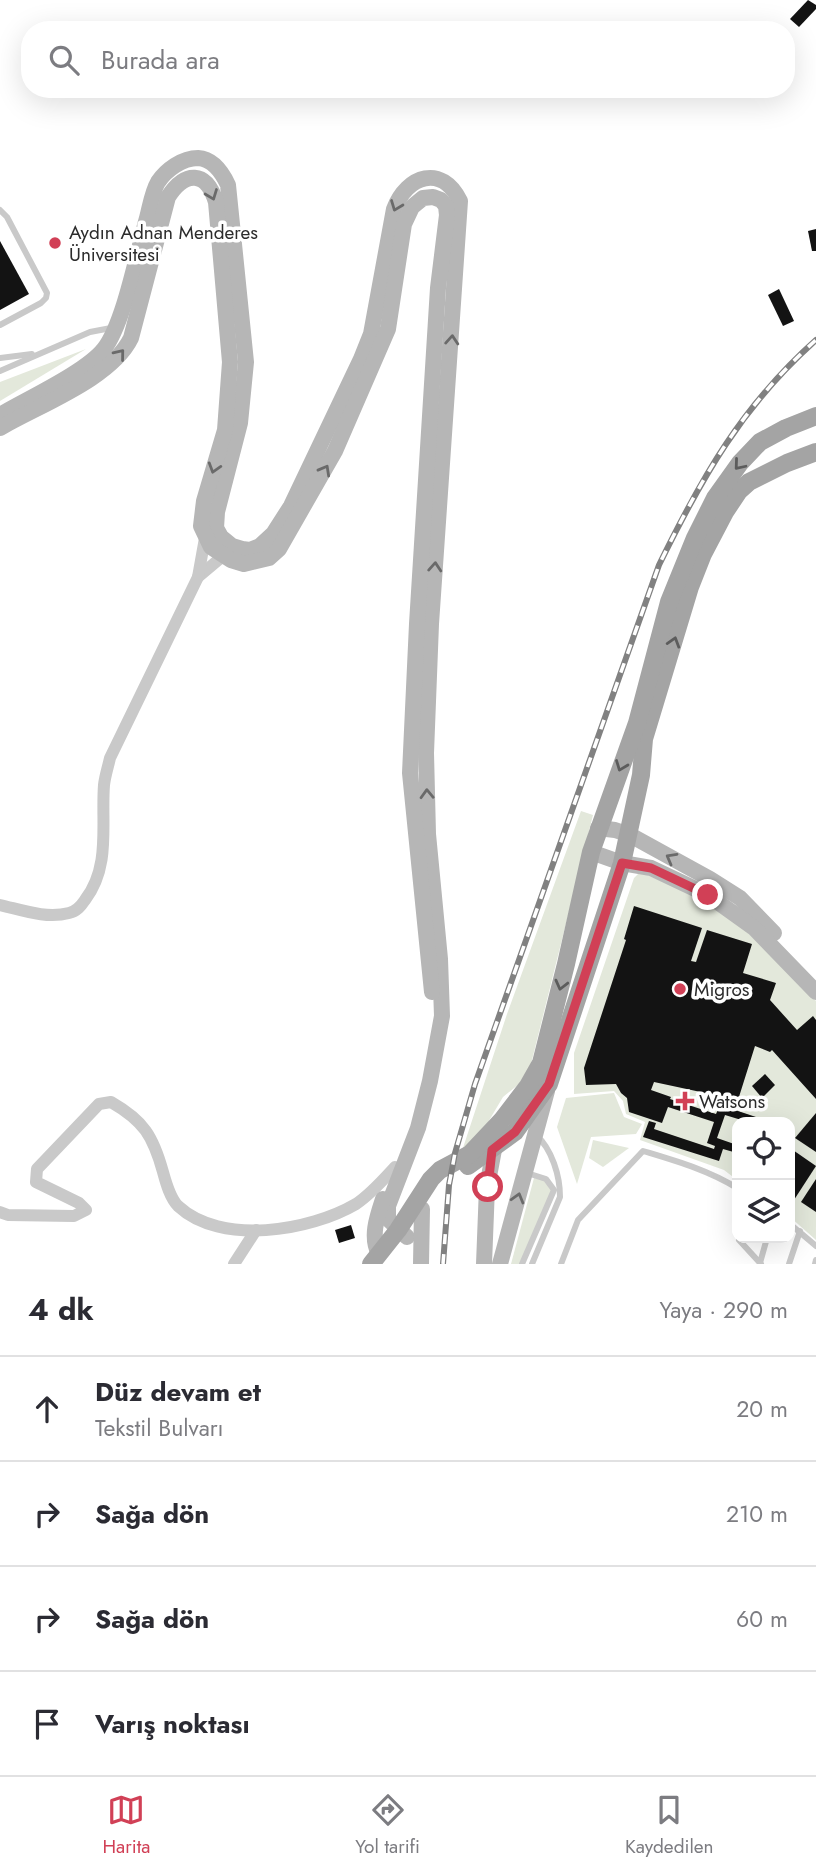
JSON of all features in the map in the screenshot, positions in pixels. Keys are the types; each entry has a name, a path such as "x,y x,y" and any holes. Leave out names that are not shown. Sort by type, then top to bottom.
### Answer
{"main road":[{"path":"403,1233 431,1179 440,1170 470,1154 502,1120 528,1086 541,1063 598,828 637,723 669,602 695,538 715,498 740,463 760,442 815,418"},
{"path":"776,433 773,443 775,451 787,463"},
{"path":"380,1261 439,1184 515,1132 549,1084 622,863 641,775 644,739 690,587 703,554 739,491 761,475 816,452"},
{"path":"587,875 608,876 616,883"}],"street":[{"path":"0,415 91,363 104,349 117,327 156,184 174,166 187,159 200,158 212,163 222,173 228,185 246,362 240,424 216,512 216,528 220,537 232,546 250,550 260,546 273,534 291,506 371,334 397,200 421,179 438,178 451,187 460,201 431,624 426,753 428,834 440,959 442,1016 418,1128 388,1206 388,1219 403,1233"},
{"path":"0,428 108,368 125,349 131,338 169,197 174,188 183,181 192,177 199,178 212,190 216,202 230,362 225,430 204,501 201,526 211,547 223,556 244,564 269,558 279,550 290,533 335,451 379,355 388,329 404,224 412,207 422,198 433,197 446,206 438,288 416,624 410,773 434,1013 426,1068 375,1229 374,1245 380,1261"},
{"path":"0,905 45,915 68,913 79,909 93,890 100,870 104,843 104,784 110,758 198,577 205,538"},
{"path":"198,577 223,556"},
{"path":"598,828 630,835 740,898 816,978"},
{"path":"591,852 622,863 651,868 708,895 754,928 816,992"},
{"path":"502,1120 492,1150 484,1257 492,1254 501,1258 549,1084"},
{"path":"0,1212 8,1215 74,1216 86,1210 79,1203 36,1182 37,1169 99,1104 111,1102 142,1124 157,1152 166,1184 177,1205 202,1222 244,1230 283,1230 355,1204 375,1189 395,1167"},
{"path":"468,1166 481,1174 488,1187"},
{"path":"421,1264 422,1209"},
{"path":"234,1264 257,1230"}],"lane":[{"path":"0,210 7,217 47,293 41,303 0,325"},
{"path":"0,371 90,332 117,327"},
{"path":"0,358 40,353"},
{"path":"532,1264 560,1197 555,1168 546,1147 535,1135"},
{"path":"561,1264 578,1220 643,1151 691,1165 732,1186"},
{"path":"522,1264 554,1191 546,1180 525,1173"},
{"path":"795,1228 816,1246"},
{"path":"789,1264 800,1231"},
{"path":"742,1243 760,1263"},
{"path":"760,1263 766,1243"}],"shaded area":[{"path":"86,349 0,401 0,382"},
{"path":"581,811 593,815 531,1064 519,1084 503,1097 484,1129 461,1154 507,1014"},
{"path":"640,872 718,905 790,972 816,1001 816,1240 795,1221 795,1117 732,1117 732,1176 724,1170 640,1140 645,1122 626,1114 623,1101 614,1091 574,1094 574,1053 634,878"},
{"path":"614,1093 624,1117 642,1124 636,1134 591,1137 577,1184 557,1127 566,1098"},
{"path":"593,1140 629,1148 603,1167 589,1158"},
{"path":"534,1178 545,1180 553,1190 520,1264 511,1264"}],"building":[{"path":"808,0 816,5 816,9 799,27 790,19"},
{"path":"816,229 816,251 812,251 808,231"},
{"path":"0,241 29,294 0,310"},
{"path":"779,289 794,321 783,326 768,295"},
{"path":"634,906 702,928 691,961 696,962 707,930 752,944 743,973 776,983 770,1000 797,1030 813,1016 816,1020 816,1099 772,1050 770,1052 755,1046 738,1100 654,1082 651,1090 716,1114 720,1105 756,1117 725,1115 717,1138 732,1143 732,1152 723,1149 719,1161 643,1137 649,1121 656,1123 654,1129 714,1149 715,1146 707,1143 714,1122 668,1107 662,1123 629,1112 627,1098 616,1084 586,1085 584,1068 626,940 624,939"},
{"path":"765,1074 775,1085 762,1098 752,1086"},
{"path":"816,1113 816,1152 795,1138"},
{"path":"795,1151 816,1166 795,1198"},
{"path":"816,1179 816,1212 801,1202"},
{"path":"351,1225 355,1238 339,1243 335,1230"}],"railway":[{"path":"443,1264 449,1185 455,1153 475,1084 659,565 691,502 726,444 766,391 816,340"}],"place":[{"name":"Aydın Adnan Menderes Üniversitesi","path":"55,243"},
{"name":"Migros","path":"680,989"},
{"name":"Watsons","path":"685,1101"}],"route":[{"path":"488,1187 492,1150 515,1132 549,1084 622,863 651,868 708,895"}]}
